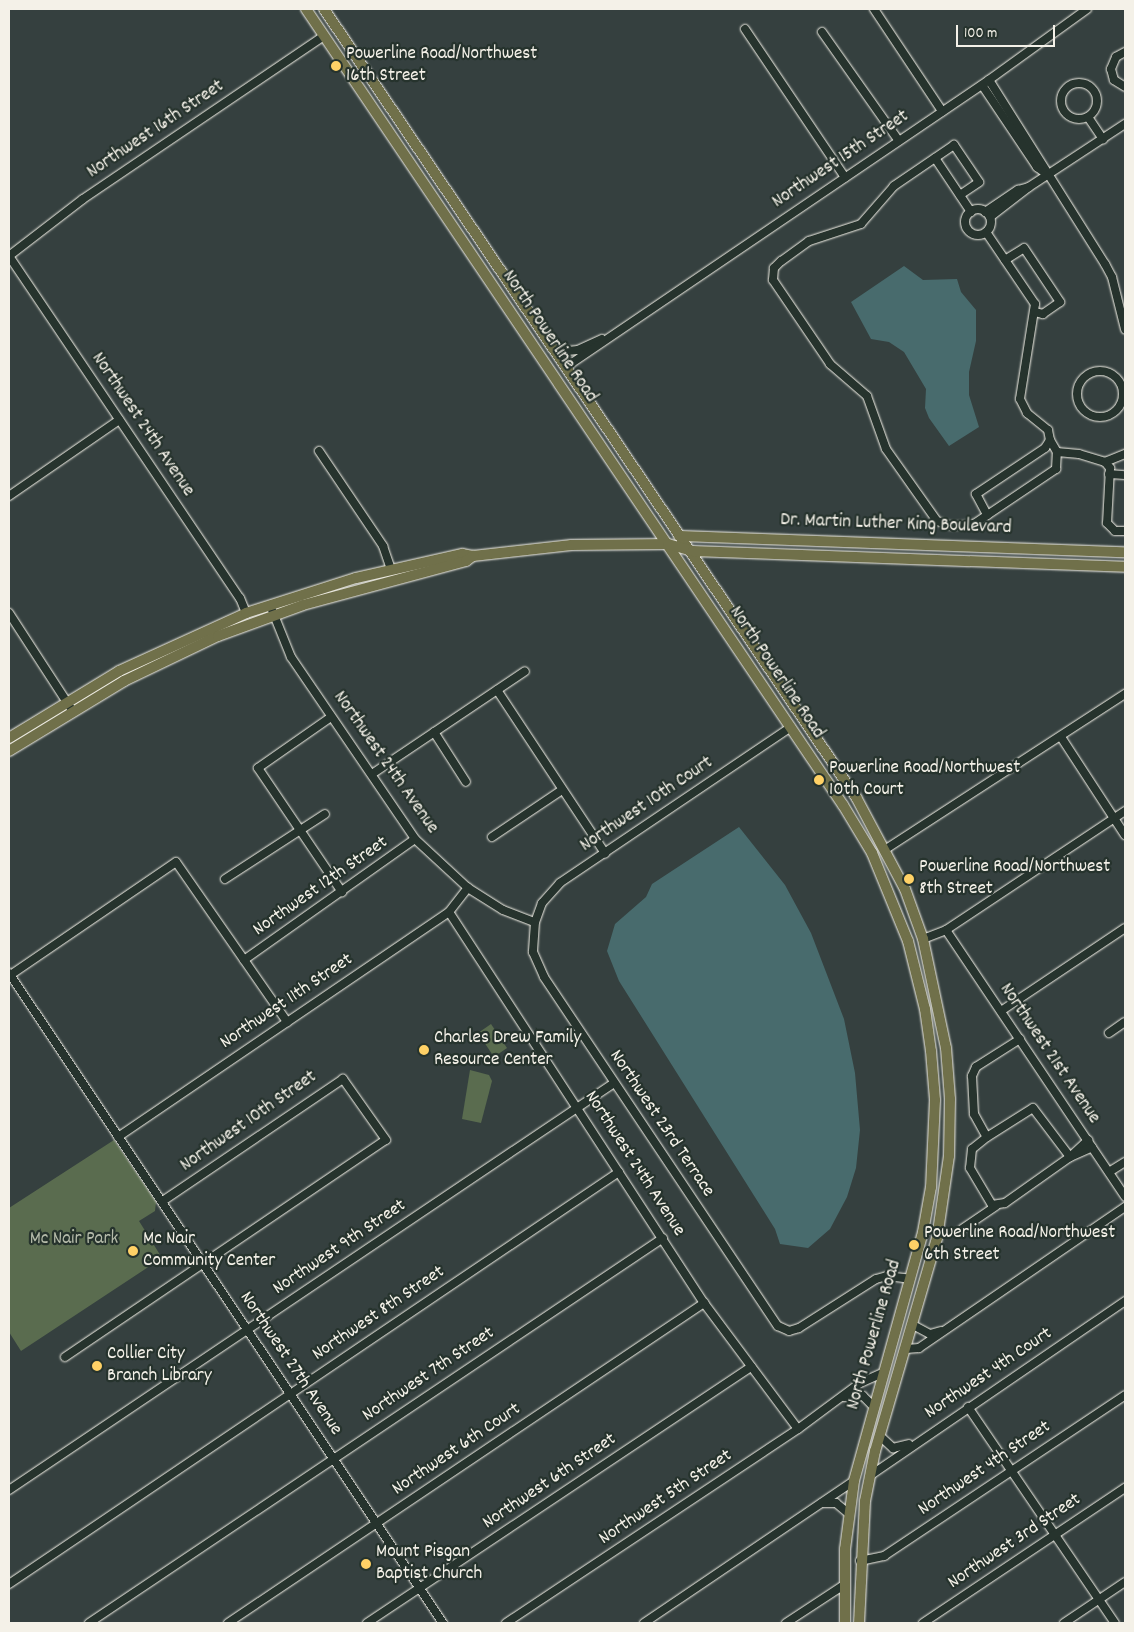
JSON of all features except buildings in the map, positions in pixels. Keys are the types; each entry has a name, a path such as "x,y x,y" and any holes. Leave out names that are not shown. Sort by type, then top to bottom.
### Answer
{"main road":[{"name":"North Powerline Road","path":"306,9 791,727 872,853 908,941 925,1009 935,1100 931,1187 910,1280 882,1373 854,1481 847,1532 844,1585 845,1623"},
{"name":"North Powerline Road","path":"324,9 566,367 693,550 824,748 886,849 923,939 946,1048 949,1140 937,1238 880,1436 871,1474 860,1561 858,1623"},
{"path":"533,344 554,362 566,367"},
{"path":"556,378 563,378 582,389"},
{"path":"668,544 681,534"},
{"name":"Dr. Martin Luther King Boulevard","path":"681,534 1125,552"},
{"name":"Dr. Martin Luther King Boulevard","path":"9,738 70,706 271,610 391,568 462,554 473,556 571,545 668,544 693,550 1125,567"},
{"name":"Dr. Martin Luther King Boulevard","path":"9,751 119,671 246,613 271,610 355,589 466,561 473,556"},
{"path":"195,647 202,638 234,624 246,613"},
{"path":"791,727 824,748"},
{"path":"901,923 912,935 923,939"},
{"path":"908,941 927,955"},
{"path":"935,1100 949,1119"},
{"path":"934,1122 943,1128 949,1140"},
{"path":"898,1323 906,1349"},
{"path":"882,1373 891,1399"},
{"path":"847,1532 860,1561"},
{"path":"844,1585 852,1606 853,1623"}],"street":[{"path":"874,9 942,111"},
{"name":"Northwest 15th Street","path":"566,367 986,82 1087,9"},
{"path":"745,30 845,177"},
{"path":"822,32 899,141"},
{"name":"Northwest 16th Street","path":"9,256 83,198 324,36"},
{"path":"1125,52 1116,57 1111,69 1114,80 1125,87"},
{"path":"986,82 1036,167 1048,175 1112,278 1125,329"},
{"path":"1084,83 1095,91 1098,104 1088,117 1074,119 1064,111 1063,93 1072,84 1084,83"},
{"path":"1088,117 1103,139"},
{"path":"935,158 971,212 987,215 1018,190 1029,187 1125,124"},
{"path":"960,195 979,182 954,145 894,186 861,224 809,242 781,261 772,274 830,364 868,396 882,442 925,508 937,521 952,526 974,524 1056,469 1056,452 1050,440 1048,430 1027,413 1020,399 1035,304 986,232"},
{"path":"971,212 965,222 968,230 976,235 986,232 991,225 987,215"},
{"path":"1005,260 1024,248 1060,302 1043,314 1034,312"},
{"name":"Northwest 24th Avenue","path":"9,256 240,598 246,613"},
{"name":"Northwest 15th Street","path":"556,352 578,350 612,336"},
{"path":"1107,372 1122,378 1123,395 1117,410 1111,414 1095,416 1082,408 1077,394 1086,375 1107,372"},
{"path":"9,496 119,420"},
{"path":"987,516 976,494 1045,448 1050,440"},
{"path":"319,451 383,546 391,568"},
{"path":"1056,452 1079,454 1105,462 1125,454"},
{"path":"1105,462 1109,474 1107,523 1115,531 1125,531"},
{"path":"1109,474 1125,475"},
{"name":"Northwest 24th Avenue","path":"271,610 291,657 416,839 468,888 503,910 535,922"},
{"path":"9,613 70,706"},
{"path":"372,774 525,671"},
{"path":"497,690 605,853"},
{"path":"886,849 1125,694"},
{"path":"331,717 258,768 342,892"},
{"name":"Northwest 10th Court","path":"535,922 542,903 560,883 791,727"},
{"path":"434,732 466,782"},
{"path":"1061,737 1125,836"},
{"path":"492,836 562,790"},
{"path":"923,939 946,930 1125,810"},
{"path":"225,879 325,814"},
{"name":"Northwest 12th Street","path":"244,960 416,839"},
{"path":"9,975 176,862 287,1022"},
{"name":"Northwest 11th Street","path":"118,1137 449,912 468,888"},
{"name":"Northwest 24th Avenue","path":"449,912 579,1107 704,1303 798,1429"},
{"name":"Northwest 23rd Terrace","path":"535,922 534,952 544,977 778,1326 789,1331 799,1328 876,1278 887,1276 910,1280"},
{"path":"1001,1011 1125,928"},
{"name":"Northwest 21st Avenue","path":"946,930 1125,1196"},
{"name":"Northwest 27th Avenue","path":"9,975 163,1201 444,1623"},
{"path":"1109,1033 1125,1022"},
{"path":"987,1137 974,1114 972,1073 1020,1039"},
{"name":"Northwest 10th Street","path":"163,1201 343,1079 386,1140 205,1265"},
{"name":"Northwest 9th Street","path":"9,1490 614,1083"},
{"path":"996,1206 970,1168 972,1149 987,1137 1033,1108 1070,1157"},
{"path":"962,1229 996,1206 1005,1204 1090,1143"},
{"path":"1109,1172 1125,1162"},
{"name":"Northwest 8th Street","path":"9,1584 619,1172"},
{"path":"906,1349 918,1348 1125,1207"},
{"name":"Northwest 7th Street","path":"89,1623 663,1238"},
{"path":"65,1357 205,1265"},
{"name":"Northwest 4th Court","path":"871,1474 1125,1301"},
{"name":"Northwest 6th Court","path":"228,1623 704,1303"},
{"path":"913,1325 930,1334 945,1330"},
{"name":"Northwest 6th Street","path":"367,1623 751,1367"},
{"name":"Northwest 5th Street","path":"506,1623 798,1429 860,1383 882,1373"},
{"name":"Northwest 4th Street","path":"860,1561 884,1556 1125,1395"},
{"path":"842,1398 863,1396 873,1406"},
{"path":"968,1407 1115,1623"},
{"path":"880,1436 893,1448 918,1442"},
{"path":"644,1623 854,1481"},
{"name":"Northwest 3rd Street","path":"923,1623 1125,1488"},
{"path":"822,1503 836,1503 849,1514"},
{"path":"1064,1623 1125,1582"},
{"path":"786,1623 844,1585"}],"green space":[{"path":"491,1024 507,1048 494,1057 478,1033"},
{"path":"470,1070 489,1075 492,1081 481,1123 462,1119"},
{"name":"Mc Nair Park","path":"114,1140 156,1202 155,1211 139,1221 162,1258 21,1351 9,1332 9,1208"}],"water":[{"path":"904,266 923,280 957,279 961,292 976,310 976,341 969,372 969,395 979,427 949,446 929,418 925,408 926,389 904,352 889,342 871,339 851,302"},
{"path":"739,827 785,885 811,933 844,1019 855,1073 860,1130 856,1168 847,1197 830,1229 808,1248 780,1244 775,1229 619,981 607,951 615,924 646,897 652,884"}],"place":[{"name":"Powerline Road/Northwest 16th Street","path":"336,66"},
{"name":"Powerline Road/Northwest 10th Court","path":"819,780"},
{"name":"Powerline Road/Northwest 8th Street","path":"909,879"},
{"name":"Charles Drew Family Resource Center","path":"424,1050"},
{"name":"Powerline Road/Northwest 6th Street","path":"914,1245"},
{"name":"Mc Nair Community Center","path":"133,1251"},
{"name":"Collier City Branch Library","path":"97,1366"},
{"name":"Mount Pisgan Baptist Church","path":"366,1564"}]}
